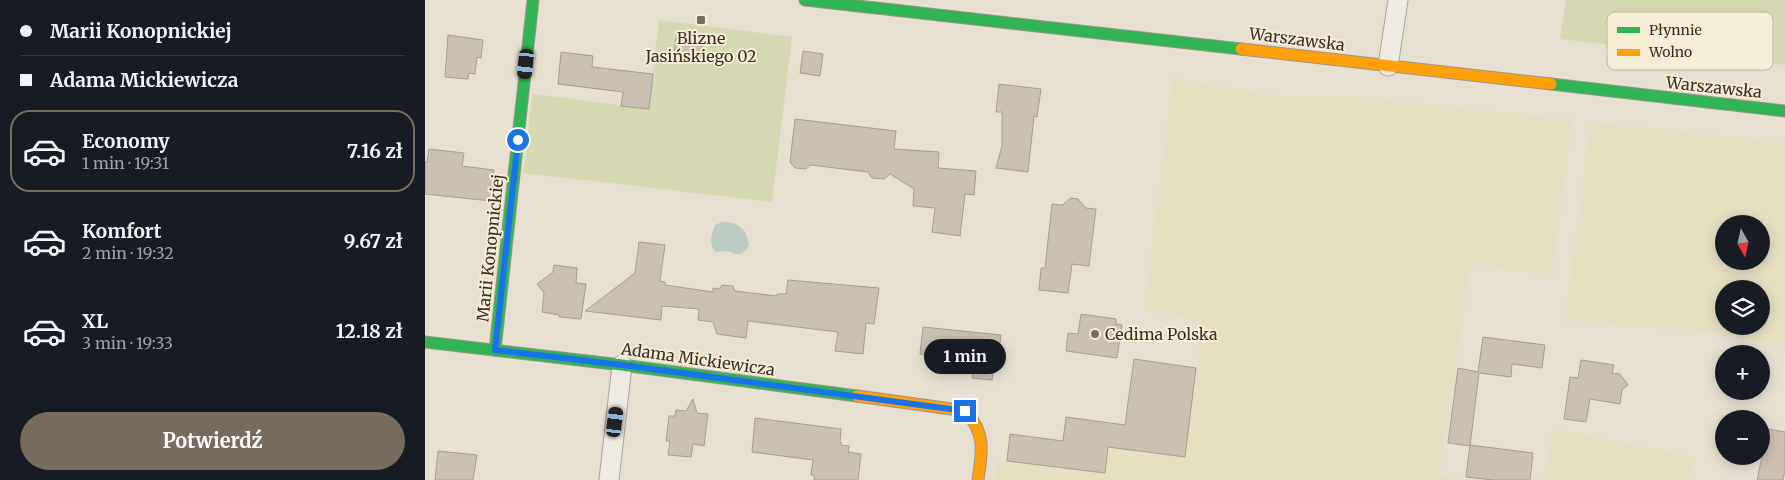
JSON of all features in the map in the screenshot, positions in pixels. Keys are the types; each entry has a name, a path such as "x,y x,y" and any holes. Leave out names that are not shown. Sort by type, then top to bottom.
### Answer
{"main road":[{"name":"Marii Konopnickiej","path":"495,350 533,0"},
{"name":"Warszawska","path":"805,0 1785,111"},
{"name":"Adama Mickiewicza","path":"425,342 622,365 965,411 976,422 982,436 978,480"}],"street":[{"path":"1388,66 1398,0"},
{"path":"609,480 622,365"}],"shaded area":[{"path":"1173,79 1285,97 1371,98 1572,120 1552,275 1471,264 1439,475 1471,480 995,480 997,460 1104,473 1108,447 1185,457 1202,319 1144,310"},
{"path":"1591,122 1785,143 1785,346 1727,335 1770,335 1770,280 1715,280 1715,333 1565,320"},
{"path":"722,222 737,225 747,235 749,246 742,254 735,254 729,251 715,252 711,242 712,235 715,225"},
{"path":"1553,429 1694,457 1689,480 1543,480"}],"green space":[{"path":"1566,0 1785,0 1785,65 1773,64 1773,12 1607,12 1607,44 1560,39"},
{"path":"659,20 792,37 772,202 524,173 532,94 649,109"}],"building":[{"path":"448,35 483,40 481,58 477,57 475,74 469,73 468,79 445,77"},
{"path":"676,38 703,41 700,63 673,60"},
{"path":"803,51 823,54 820,76 800,73"},
{"path":"561,52 593,56 592,67 653,74 649,109 621,106 623,92 558,84"},
{"path":"999,84 1041,89 1037,117 1034,116 1028,172 996,168 1002,146 1002,112 996,112"},
{"path":"795,119 896,131 894,149 939,152 938,168 976,171 974,195 965,194 960,236 932,232 935,208 913,206 914,189 890,174 884,179 872,178 868,172 811,165 806,169 795,168 790,162"},
{"path":"429,149 464,153 462,166 494,170 491,201 425,194 425,162 427,162"},
{"path":"1071,198 1078,199 1086,208 1096,209 1089,266 1072,264 1068,293 1039,290 1041,268 1045,268 1052,204 1062,205"},
{"path":"639,242 665,245 660,281 665,282 665,285 713,292 713,288 719,289 722,285 733,286 735,291 777,296 777,294 786,294 788,280 879,288 874,324 866,323 863,354 835,351 838,332 748,321 746,338 717,334 713,322 698,320 699,309 662,306 661,320 585,311 635,273"},
{"path":"554,265 577,268 576,283 586,284 581,319 559,317 559,315 542,312 544,293 537,284 553,272"},
{"path":"1081,314 1116,319 1116,324 1122,325 1117,358 1066,351 1068,333 1078,334"},
{"path":"923,327 1001,335 998,358 995,357 992,380 972,378 973,372 963,370 964,368 953,367 953,364 937,362 938,356 920,354"},
{"path":"1483,337 1545,345 1542,368 1512,364 1511,377 1479,373 1470,446 1448,443 1458,368 1478,372"},
{"path":"1134,359 1196,368 1185,457 1108,447 1105,473 1007,461 1010,434 1063,441 1066,417 1125,425"},
{"path":"1581,360 1614,365 1612,373 1620,374 1628,385 1622,390 1620,404 1590,399 1586,422 1564,419 1570,377 1578,378"},
{"path":"693,399 697,413 708,414 704,446 693,444 691,457 668,455 670,441 666,441 669,416 675,416 676,410 686,411"},
{"path":"755,418 841,429 841,445 849,446 848,452 861,454 858,480 814,480 814,475 811,475 813,460 752,452"},
{"path":"1770,429 1785,432 1785,470 1783,480 1757,480 1760,465 1770,465"},
{"path":"1470,445 1533,453 1530,480 1493,480 1466,477"},
{"path":"438,451 477,455 473,480 435,480"}],"traffic: fast":[{"path":"495,350 533,0"},
{"path":"805,0 1241,49"},
{"path":"1551,84 1785,111"},
{"path":"425,342 622,365 857,396"}],"traffic: slow":[{"path":"1241,49 1551,84"},
{"path":"857,396 966,411 980,436 981,452 978,480"}],"place":[{"name":"Blizne Jasińskiego 02","path":"701,20"},
{"name":"Cedima Polska","path":"1095,334"}],"route":[{"path":"518,140 495,350 965,411"}]}
